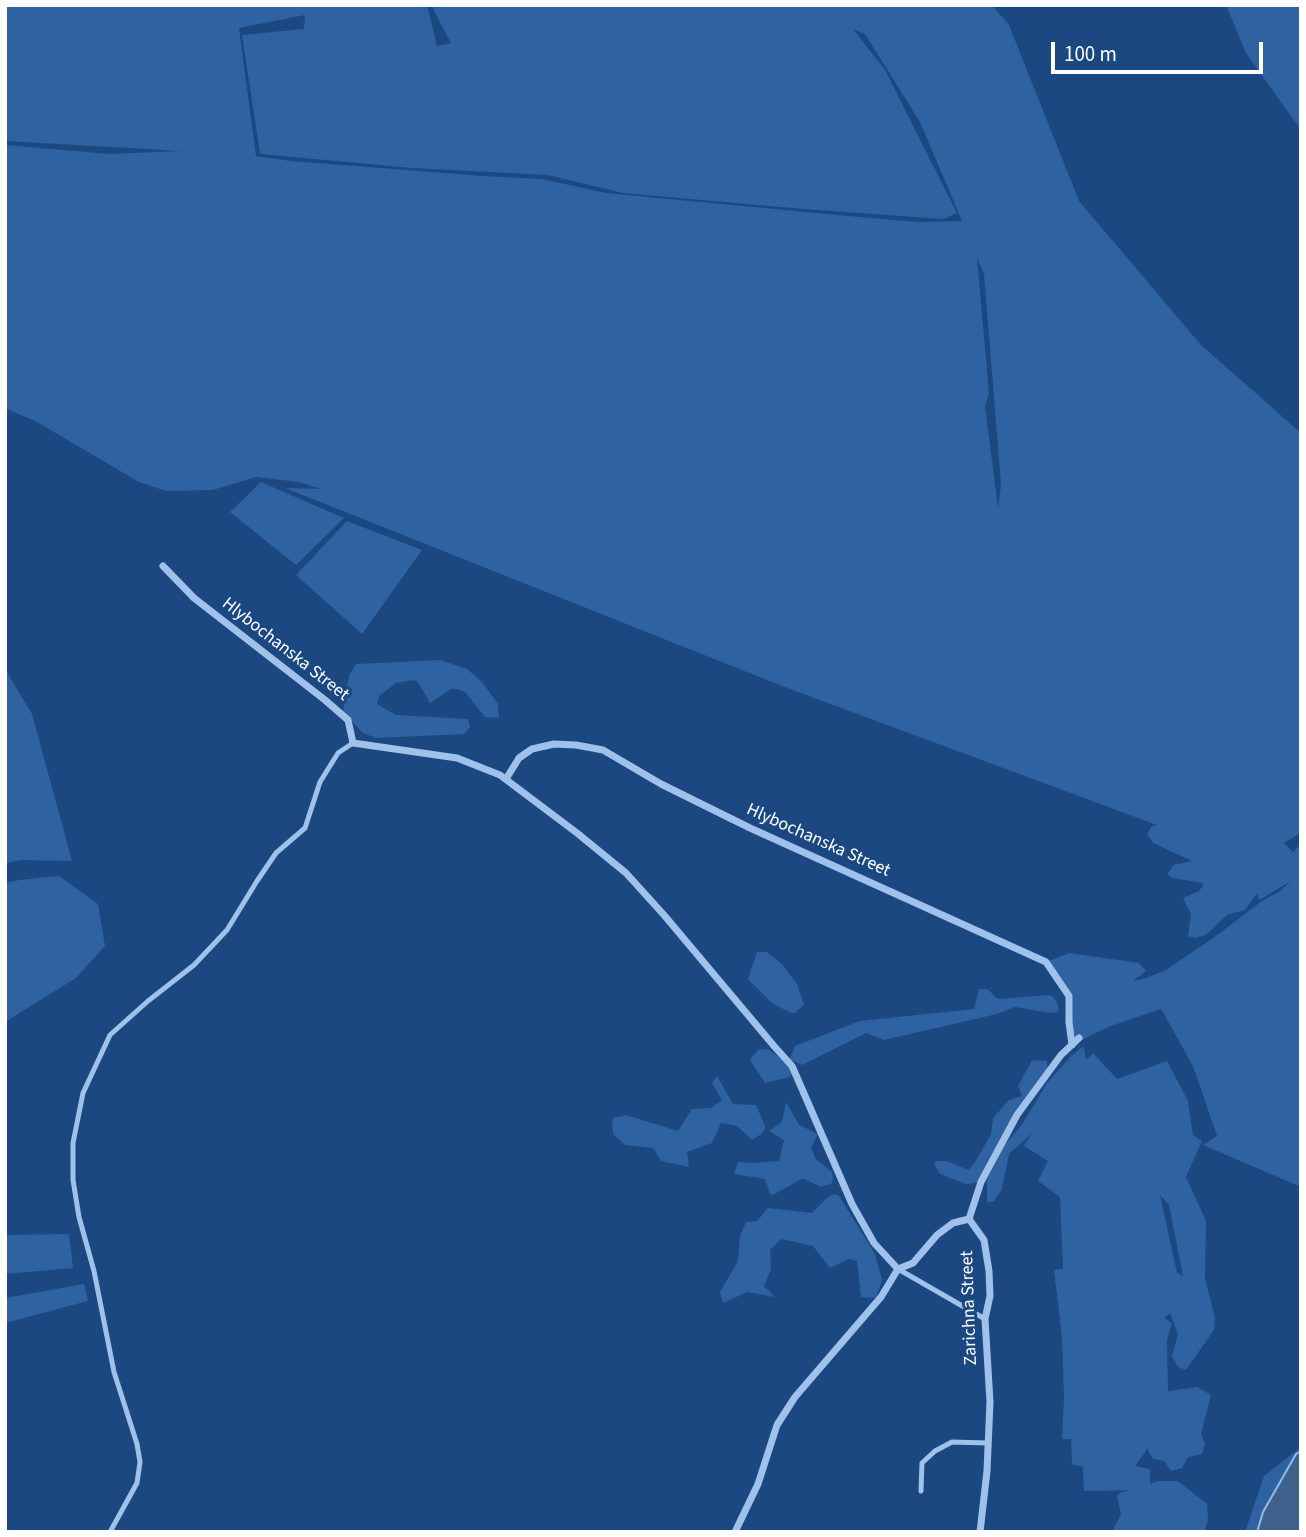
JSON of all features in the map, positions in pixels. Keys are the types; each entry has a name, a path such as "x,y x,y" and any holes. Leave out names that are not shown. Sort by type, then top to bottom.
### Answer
{"street":[{"name":"Hlybochanska Street","path":"163,566 194,598 348,720 353,743"},
{"path":"353,743 457,758 500,775 626,873 792,1066 852,1204 874,1243 898,1269"},
{"name":"Hlybochanska Street","path":"506,779 519,758 532,749 554,744 603,750 661,784 750,828 1046,962 1069,996 1072,1045"},
{"path":"735,1532 758,1484 777,1425 795,1397 881,1297 898,1269 913,1262 937,1235 953,1223 969,1219 981,1182 1017,1115 1061,1055 1079,1038"},
{"name":"Zarichna Street","path":"969,1219 984,1240 990,1296 985,1319 990,1402 981,1532"}],"lane":[{"path":"110,1532 137,1483 140,1462 137,1444 114,1372 73,1180 73,1143 83,1093 110,1035 194,965 227,930 276,853 305,828 320,782 338,753 353,743"},
{"path":"898,1269 985,1319"},
{"path":"921,1491 922,1463 935,1451 953,1441 988,1443"}],"shaded area":[{"path":"5,5 427,5 437,46 451,43 431,5 992,5 1009,25 1079,201 1201,345 1301,433 1301,833 1284,843 1293,852 1301,844 1301,1187 1203,1145 1217,1136 1193,1066 1161,1009 1108,1027 1072,1045 1069,996 1046,962 1069,953 1139,963 1146,971 1133,981 1147,978 1166,970 1291,881 1259,900 1257,893 1245,910 1227,915 1206,935 1195,938 1188,936 1191,914 1183,898 1199,891 1203,883 1172,878 1167,874 1174,865 1192,861 1153,843 1147,834 1151,827 1157,825 782,686 285,488 321,489 299,482 256,477 213,490 166,491 139,482 37,422 5,408 5,145 109,154 181,151 5,141","holes":["305,15 304,29 242,35 260,154 412,168 548,175 623,193 803,209 943,219 957,213 885,70 853,29 865,34 920,122 962,221 918,222 837,215 606,193 542,179 291,161 256,156 239,28","977,258 984,274 1001,485 998,508 985,406 989,393"]},
{"path":"1226,5 1301,5 1301,130 1246,53"},
{"path":"261,482 344,518 296,565 230,512"},
{"path":"347,521 422,550 362,634 296,575"},
{"path":"440,660 467,669 482,682 498,704 499,718 485,717 465,692 457,689 451,689 430,703 418,682 414,680 396,683 379,696 377,704 396,715 468,719 470,727 464,734 376,738 363,733 343,712 349,676 356,664"},
{"path":"5,669 32,714 72,861 21,860 5,863"},
{"path":"59,876 98,904 105,946 76,978 5,1022 5,883"},
{"path":"757,952 767,952 782,964 797,984 804,1005 795,1013 772,1003 748,979"},
{"path":"979,989 987,989 998,999 1049,995 1057,1002 1059,1009 1050,1013 1015,1007 997,1014 884,1040 866,1033 802,1065 790,1059 795,1046 860,1021 974,1009"},
{"path":"1084,1047 1086,1060 1093,1053 1117,1079 1167,1061 1188,1101 1193,1135 1202,1141 1186,1177 1206,1221 1205,1279 1215,1317 1214,1330 1186,1370 1178,1367 1172,1356 1178,1334 1170,1313 1164,1318 1172,1323 1167,1340 1168,1391 1197,1387 1211,1395 1201,1434 1205,1444 1202,1454 1188,1457 1182,1468 1171,1471 1165,1462 1152,1458 1148,1448 1135,1466 1150,1469 1150,1484 1157,1481 1178,1481 1207,1504 1208,1520 1204,1532 1112,1532 1121,1514 1117,1496 1121,1492 1132,1490 1084,1491 1083,1467 1072,1464 1071,1439 1062,1439 1062,1337 1054,1270 1063,1269 1060,1197 1038,1181 1048,1161 1024,1146 1032,1133 1009,1154 1002,1189 994,1201 987,1203 987,1180 1004,1146 1023,1123 1047,1083","holes":["1160,1195 1169,1205 1183,1276 1177,1273"]},
{"path":"762,1049 769,1050 792,1066 790,1077 765,1083 750,1060"},
{"path":"1032,1060 1047,1061 1047,1071 981,1182 966,1184 940,1174 934,1164 936,1161 947,1161 968,1170 974,1164 991,1134 993,1118 1009,1100 1022,1096 1018,1086"},
{"path":"717,1076 733,1104 756,1105 765,1129 752,1140 737,1126 721,1123 712,1143 687,1152 689,1167 661,1161 653,1148 625,1145 613,1134 613,1118 626,1115 678,1131 692,1109 711,1108 722,1100 712,1083"},
{"path":"786,1102 799,1125 818,1134 811,1147 815,1158 832,1172 833,1180 831,1184 821,1187 803,1178 773,1195 770,1194 765,1179 734,1174 738,1162 779,1161 784,1140 769,1131 782,1122"},
{"path":"829,1196 839,1196 875,1254 882,1280 876,1298 861,1297 857,1261 849,1259 830,1268 813,1246 781,1239 770,1250 771,1269 764,1286 775,1297 747,1292 723,1303 720,1292 738,1261 740,1236 746,1222 757,1221 768,1208 812,1213"},
{"path":"69,1234 73,1268 5,1274 5,1235"},
{"path":"84,1284 88,1301 5,1323 5,1298"},
{"path":"1301,1447 1263,1512 1257,1532 1245,1532 1264,1476"},
{"path":"1301,1451 1301,1532 1257,1532 1263,1512 1296,1454"}]}
